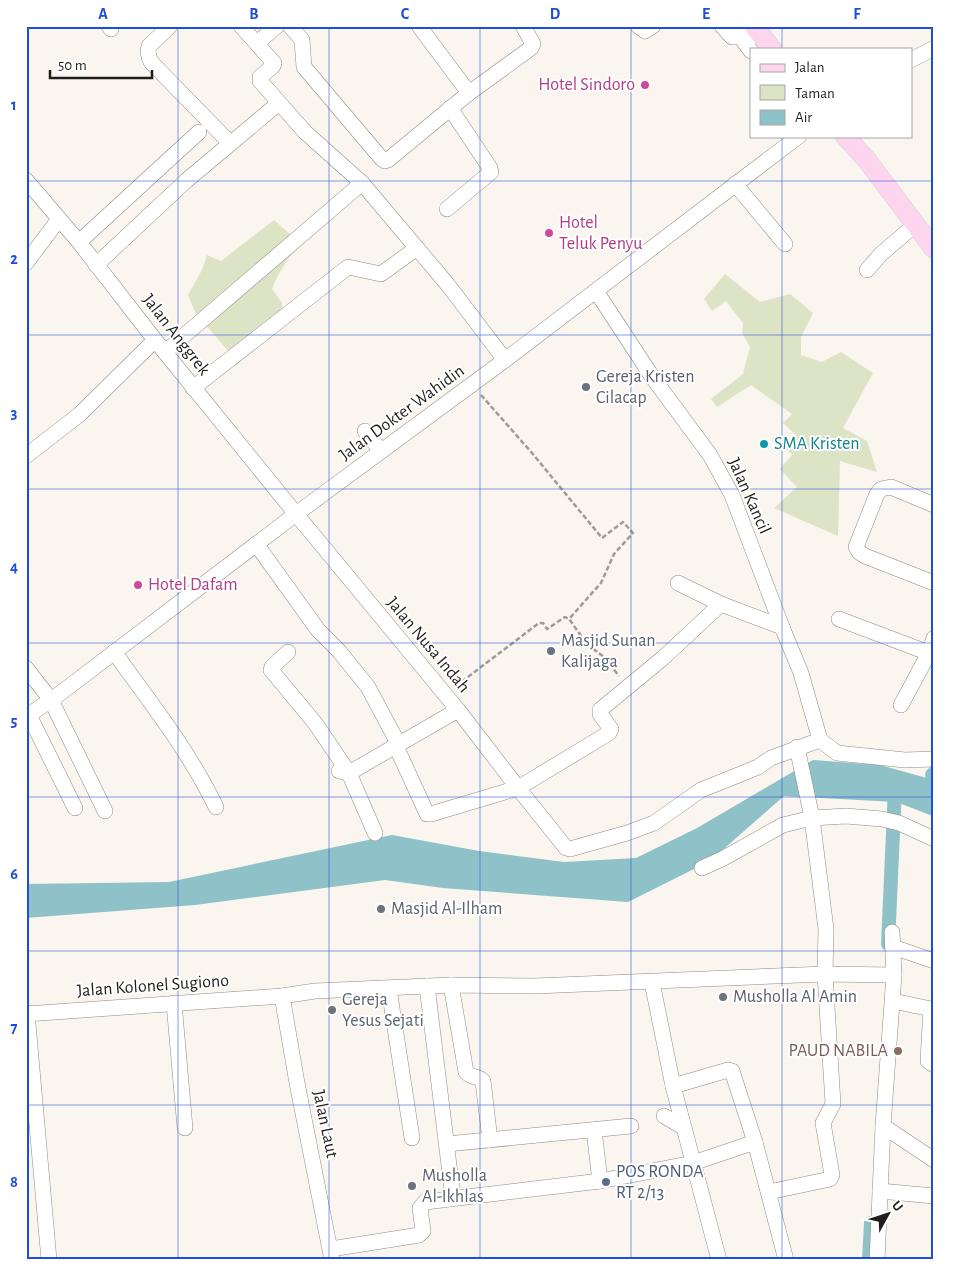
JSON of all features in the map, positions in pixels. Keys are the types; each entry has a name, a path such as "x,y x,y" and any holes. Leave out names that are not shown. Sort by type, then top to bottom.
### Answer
{"main road":[{"path":"754,28 771,48"},
{"path":"847,138 866,159 934,248"}],"street":[{"path":"170,26 149,46 148,57 230,143"},
{"path":"241,26 274,63 260,77 260,82 305,132 362,183 476,321 505,360"},
{"path":"257,43 277,26"},
{"path":"290,26 302,40 304,67 385,161 469,93 531,48 533,44 531,38 523,26"},
{"path":"419,26 469,93"},
{"path":"638,26 645,30 653,26"},
{"path":"722,26 732,37 736,37 754,28"},
{"path":"750,50 744,42 754,28"},
{"path":"912,59 934,48"},
{"path":"96,265 230,143 279,103"},
{"path":"447,209 491,172 450,108"},
{"path":"78,242 199,132"},
{"name":"Jalan Dokter Wahidin","path":"28,716 296,514 596,292 796,138"},
{"name":"Jalan Anggrek","path":"27,182 78,242 193,388 296,514"},
{"path":"165,352 362,183"},
{"path":"735,184 785,244"},
{"path":"26,263 59,219"},
{"path":"867,270 881,254 916,224"},
{"path":"193,388 347,268 351,267 381,274 417,248"},
{"name":"Jalan Kancil","path":"596,292 653,378 710,455 732,494 801,673 820,740"},
{"path":"26,456 80,414 155,340"},
{"path":"365,431 381,451"},
{"path":"934,505 892,487 881,489 876,494 856,546 859,552 865,556 934,583"},
{"name":"Jalan Nusa Indah","path":"296,514 458,710 518,788 570,850 627,834 654,823 701,790 758,767 771,758 798,754"},
{"path":"256,544 318,630 339,651 368,687 397,746 425,811 429,815 518,788 609,734 611,729 600,711 663,658 721,604"},
{"path":"678,583 721,604 782,627"},
{"path":"839,620 929,653"},
{"path":"901,705 929,653 934,638"},
{"path":"114,652 188,755 202,777 216,807"},
{"path":"288,652 272,667 272,671 315,723 375,832"},
{"path":"26,668 51,700 106,811"},
{"path":"342,772 397,746 458,710"},
{"path":"28,716 76,808"},
{"path":"769,1192 830,1179 832,1176 823,1123 833,1104 825,974 826,929 811,814 798,754 820,740 837,754 905,760 931,756"},
{"path":"702,868 783,825 811,814 882,819 899,823 934,839"},
{"path":"877,1260 883,1126 893,1001 892,939 934,960"},
{"name":"Jalan Kolonel Sugiono","path":"27,1014 282,996 315,991 451,985 535,986 825,974 893,975"},
{"path":"652,982 673,1086 719,1260"},
{"path":"451,985 466,1072 483,1081 490,1140"},
{"path":"427,986 453,1198"},
{"path":"389,989 412,1138"},
{"name":"Jalan Laut","path":"282,996 297,1083 332,1254"},
{"path":"893,1001 932,1009 928,1060 934,1065"},
{"path":"174,1003 185,1128"},
{"path":"27,1014 49,1260"},
{"path":"673,1086 728,1070 732,1071 755,1142 786,1260"},
{"path":"664,1116 684,1127"},
{"path":"447,1144 632,1126"},
{"path":"883,1126 934,1160"},
{"path":"594,1130 600,1181"},
{"path":"332,1254 419,1235 423,1231 420,1208 423,1203 600,1181 692,1163 755,1142"},
{"path":"880,1191 934,1196"}],"path":[{"path":"472,384 532,452 601,538 623,522 633,533 614,554 601,582 569,619"},
{"path":"445,695 539,623 543,623 548,629 564,618 569,619 588,644 604,657 627,687"}],"green space":[{"path":"274,220 301,244 284,265 272,289 282,303 282,320 232,355 196,314 188,295 202,270 207,255 221,261"},
{"path":"725,274 760,302 790,294 813,313 801,337 801,355 822,362 841,352 873,373 843,428 867,441 877,472 840,461 838,536 774,508 797,487 780,469 792,455 785,447 797,436 783,423 792,414 751,385 717,407 711,399 743,374 750,347 742,333 743,323 726,301 712,311 704,299"}],"water":[{"path":"813,760 880,765 934,780 934,802 925,795 896,802 784,796 710,861 628,902 443,888 385,880 195,905 26,918 26,884 169,882 392,835 479,851 564,862 636,858 697,828"}],"waterway":[{"path":"934,773 932,775 934,776"},
{"path":"887,788 895,788 934,803"},
{"path":"888,944 895,788"},
{"path":"869,1260 871,1223"}],"place":[{"name":"Hotel Sindoro","path":"645,85"},
{"name":"Hotel Teluk Penyu","path":"549,233"},
{"name":"Gereja Kristen Cilacap","path":"586,387"},
{"name":"SMA Kristen","path":"764,444"},
{"name":"Hotel Dafam","path":"138,585"},
{"name":"Masjid Sunan Kalijaga","path":"551,651"},
{"name":"Masjid Al-Ilham","path":"381,909"},
{"name":"Musholla Al Amin","path":"723,997"},
{"name":"Gereja Yesus Sejati","path":"332,1010"},
{"name":"PAUD NABILA","path":"898,1051"},
{"name":"POS RONDA RT 2/13","path":"606,1182"},
{"name":"Musholla Al-Ikhlas","path":"412,1186"}]}
